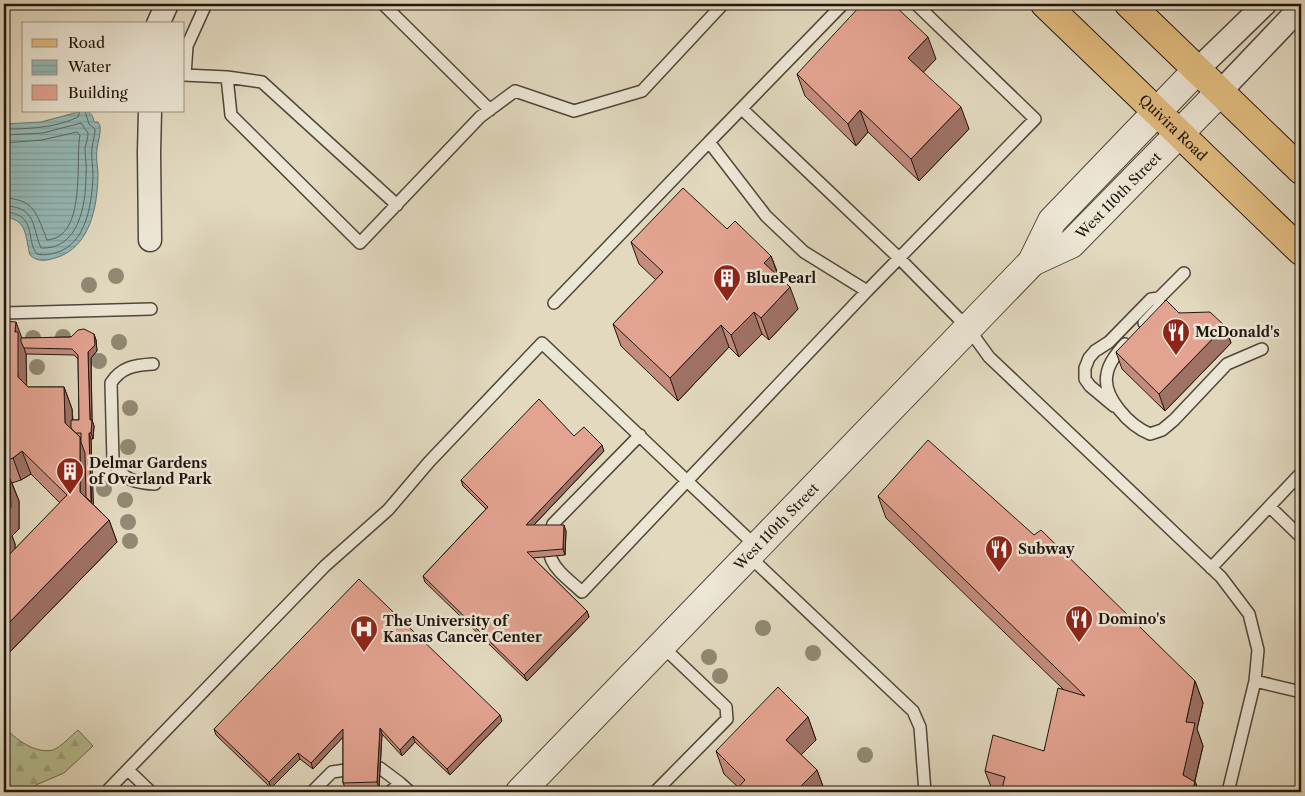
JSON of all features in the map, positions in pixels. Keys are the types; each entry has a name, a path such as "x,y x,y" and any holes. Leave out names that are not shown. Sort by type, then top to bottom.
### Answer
{"main road":[{"name":"Quivira Road","path":"1045,4 1301,251"},
{"path":"1129,4 1301,170"}],"street":[{"path":"159,22 167,4"},
{"name":"West 110th Street","path":"520,792 1032,262 1052,221 1197,70 1264,4"},
{"name":"West 110th Street","path":"1032,262 1071,244 1180,134 1301,7"},
{"path":"150,112 150,240"}],"lane":[{"path":"185,65 187,46 206,4"},
{"path":"383,4 490,110"},
{"path":"227,77 231,116 360,243 480,117 516,90 574,111 642,91 723,4"},
{"path":"554,303 843,4"},
{"path":"640,434 553,524 549,536 548,554 555,567 582,592 867,291 1035,119 916,4"},
{"path":"185,75 227,77 262,82 397,205"},
{"path":"742,109 899,258 968,328 989,357 1212,568 1249,614 1258,650 1255,681 1228,792"},
{"path":"709,142 766,216 804,252 867,291"},
{"path":"1184,273 1159,298 1150,300 1109,342 1095,351 1089,358 1085,379 1090,386 1138,429 1150,434 1162,430 1227,364 1262,349"},
{"path":"1119,410 1109,390 1107,374 1111,363 1119,351 1159,307 1159,298"},
{"path":"4,313 151,310"},
{"path":"106,792 325,566 388,510 429,462 542,343 687,480 753,552 913,711 920,727 925,792"},
{"path":"152,364 128,367 116,376 111,384 113,462 116,468 130,480 137,483 155,484"},
{"path":"1212,568 1301,473"},
{"path":"1270,507 1301,537"},
{"path":"656,792 727,719 726,706 662,646"},
{"path":"1255,681 1301,692"},
{"path":"380,768 410,792"},
{"path":"128,770 151,792"},
{"path":"312,792 332,772 346,770"},
{"path":"390,792 400,783"}],"green space":[{"path":"4,727 20,741 39,750 56,749 78,730 93,746 64,773 36,785 28,792 4,792"}],"water":[{"path":"78,112 87,112 93,117 94,122 98,122 100,126 97,146 98,184 94,211 90,223 77,245 67,253 45,260 39,260 30,255 26,236 21,225 12,218 4,217 4,124 41,122"}],"building":[{"path":"862,4 893,4 928,37 908,58 961,107 911,159 860,110 848,124 797,74"},
{"name":"BluePearl","path":"683,188 727,229 735,221 771,256 764,263 790,287 761,318 754,312 731,335 721,325 670,378 613,324 663,272 631,242"},
{"name":"McDonald's","path":"1166,300 1179,313 1210,312 1225,326 1159,394 1116,352"},
{"name":"Delmar Gardens of Overland Park","path":"4,321 16,322 15,332 18,332 18,377 28,387 64,387 65,423 80,437 80,492 109,520 4,628 4,519 7,521 7,557 67,495 22,451 13,458 4,461"},
{"path":"84,329 94,334 95,345 88,352 90,420 92,420 91,433 89,433 91,502 86,497 85,453 81,442 81,433 76,433 71,428 71,420 79,420 78,355 72,349 24,348 21,342 21,338 71,337 78,330"},
{"path":"539,399 574,436 584,427 602,445 526,525 564,525 563,549 527,552 587,611 524,675 423,576 488,507 461,480"},
{"path":"928,440 1034,535 1041,530 1195,681 1186,722 1195,723 1183,775 1195,782 1192,792 1001,792 1005,777 985,771 993,735 1044,751 1058,688 1085,696 878,496"},
{"path":"4,473 10,479 11,507 4,514"},
{"name":"The University of Kansas Cancer Center","path":"359,579 500,715 447,769 413,736 400,750 380,728 377,782 343,783 343,729 311,763 298,753 269,782 214,729"},
{"path":"778,687 808,717 786,740 817,770 795,792 734,792 745,780 716,751"}],"place":[{"name":"BluePearl","path":"727,302"},
{"name":"McDonald's","path":"1176,356"},
{"name":"Delmar Gardens of Overland Park","path":"70,495"},
{"name":"Subway","path":"999,573"},
{"name":"Domino's","path":"1079,643"},
{"name":"The University of Kansas Cancer Center","path":"364,653"}]}
